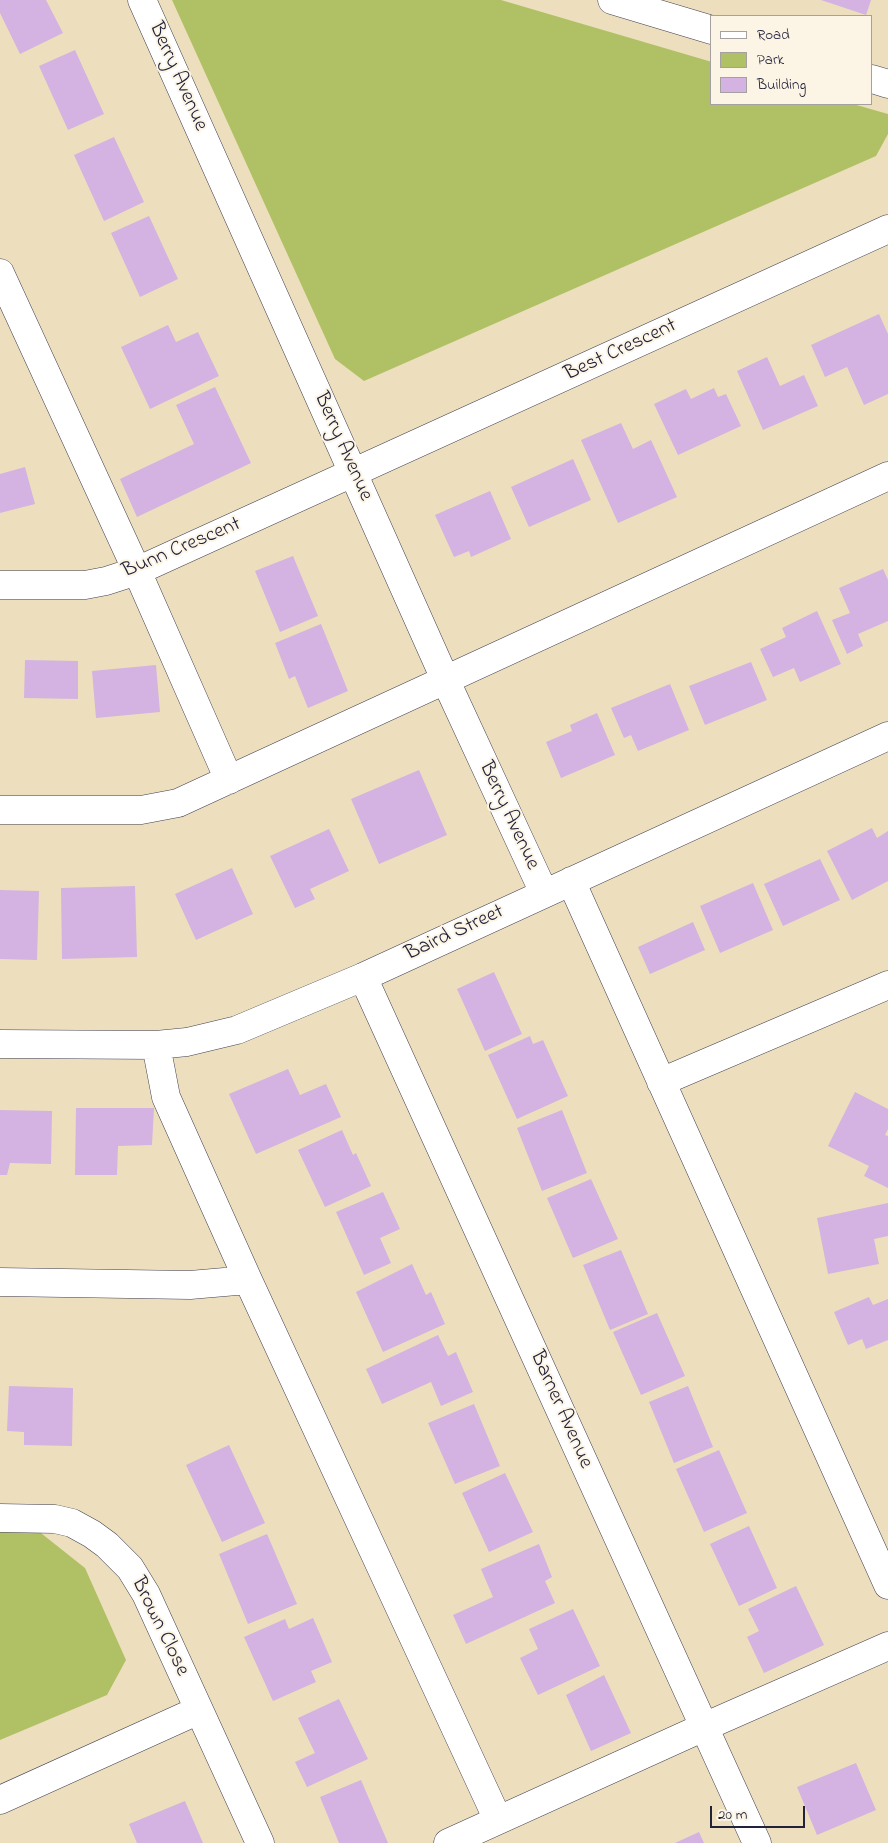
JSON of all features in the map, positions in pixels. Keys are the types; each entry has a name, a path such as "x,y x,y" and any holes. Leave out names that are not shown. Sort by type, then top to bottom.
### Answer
{"street":[{"name":"Berry Avenue","path":"142,0 445,679 544,893"},
{"path":"612,0 710,29"},
{"path":"873,79 888,84"},
{"name":"Best Crescent","path":"354,473 888,229"},
{"path":"0,273 137,571 229,780"},
{"name":"Bunn Crescent","path":"0,585 85,585 106,581 137,571 354,473"},
{"path":"0,810 140,810 178,803 888,476"},
{"name":"Baird Street","path":"0,1044 156,1045 187,1042 237,1030 363,977 888,736"},
{"path":"571,881 888,1585"},
{"name":"Barner Avenue","path":"363,977 757,1843"},
{"path":"662,1082 888,985"},
{"path":"156,1045 166,1097 248,1280 498,1820"},
{"path":"0,1282 190,1285 248,1280"},
{"name":"Brown Close","path":"0,1518 55,1519 72,1524 92,1534 120,1557 130,1568 143,1588 260,1843"},
{"path":"448,1843 888,1646"},
{"path":"0,1800 199,1710"}],"green space":[{"path":"172,0 501,0 710,61 710,105 856,105 888,114 888,134 876,156 364,381 335,359"},
{"path":"0,1521 27,1522 85,1568 126,1660 107,1695 0,1740"}],"building":[{"path":"0,0 46,0 63,33 20,54 0,13"},
{"path":"821,0 871,0 866,15"},
{"path":"75,50 104,114 68,130 39,66"},
{"path":"114,137 144,202 104,221 74,155"},
{"path":"149,216 178,279 140,297 111,233"},
{"path":"879,314 888,334 888,394 864,405 847,367 825,377 811,345"},
{"path":"168,325 176,342 198,332 219,376 150,409 121,347"},
{"path":"767,357 780,386 804,375 818,406 763,430 737,371"},
{"path":"215,387 251,463 137,517 120,479 194,444 176,405"},
{"path":"714,388 718,397 726,394 741,426 678,455 654,404 686,389 691,399"},
{"path":"621,423 633,449 651,440 677,497 618,523 581,440"},
{"path":"573,459 591,500 529,527 511,487"},
{"path":"25,467 35,504 0,513 0,474"},
{"path":"490,491 511,539 471,557 469,551 454,557 435,515"},
{"path":"293,556 318,616 280,632 255,571"},
{"path":"883,569 888,580 888,621 858,634 863,646 847,654 832,620 850,613 839,588"},
{"path":"817,611 841,664 800,682 794,668 773,677 760,649 786,637 782,628"},
{"path":"321,624 348,691 308,708 295,676 289,679 275,643"},
{"path":"25,660 78,661 78,699 24,698"},
{"path":"751,662 767,700 705,725 689,686"},
{"path":"156,665 160,712 96,718 92,671"},
{"path":"670,684 689,730 638,751 631,735 624,738 611,708"},
{"path":"597,713 615,755 561,778 546,742 572,731 570,725"},
{"path":"419,770 447,835 379,864 351,799"},
{"path":"872,828 877,838 888,831 888,881 852,900 827,851"},
{"path":"329,829 349,871 310,889 315,899 295,908 270,856"},
{"path":"820,859 840,900 783,926 764,884"},
{"path":"232,868 253,914 196,940 175,894"},
{"path":"753,883 773,930 720,953 700,906"},
{"path":"135,886 137,957 62,959 61,888"},
{"path":"0,890 39,891 37,960 0,959"},
{"path":"693,922 705,950 650,974 638,947"},
{"path":"494,972 522,1034 485,1051 457,989"},
{"path":"530,1036 533,1044 543,1040 568,1096 517,1119 488,1055"},
{"path":"288,1069 300,1095 326,1084 341,1117 256,1154 229,1094"},
{"path":"855,1092 888,1109 888,1129 885,1135 888,1136 888,1188 864,1176 869,1166 828,1146"},
{"path":"76,1108 154,1108 152,1145 118,1146 117,1175 75,1175"},
{"path":"0,1110 52,1111 51,1164 10,1163 7,1175 0,1175"},
{"path":"562,1110 587,1173 542,1191 517,1128"},
{"path":"342,1130 353,1155 356,1153 371,1186 325,1207 298,1150"},
{"path":"591,1179 618,1239 573,1258 547,1198"},
{"path":"383,1192 400,1229 380,1238 391,1263 364,1275 336,1212"},
{"path":"888,1203 888,1236 874,1239 879,1264 828,1274 817,1218"},
{"path":"621,1250 648,1314 610,1330 583,1265"},
{"path":"412,1264 426,1295 431,1292 445,1324 383,1352 356,1292"},
{"path":"869,1297 873,1305 888,1299 888,1340 866,1349 862,1339 848,1345 834,1312"},
{"path":"657,1313 685,1376 641,1395 613,1332"},
{"path":"438,1335 448,1356 456,1352 473,1392 441,1406 431,1382 382,1404 366,1369"},
{"path":"9,1386 73,1388 72,1446 24,1445 24,1432 7,1431"},
{"path":"688,1386 713,1447 674,1463 649,1402"},
{"path":"474,1404 500,1466 455,1484 428,1423"},
{"path":"229,1445 265,1523 222,1542 186,1465"},
{"path":"719,1450 747,1513 704,1532 676,1469"},
{"path":"505,1473 533,1532 489,1552 462,1493"},
{"path":"749,1526 777,1588 739,1606 710,1544"},
{"path":"267,1534 297,1604 248,1624 219,1554"},
{"path":"539,1544 552,1577 545,1581 555,1603 466,1644 453,1615 493,1597 481,1569"},
{"path":"796,1586 824,1645 764,1673 747,1637 759,1631 748,1609"},
{"path":"573,1609 600,1666 538,1695 520,1658 538,1649 529,1629"},
{"path":"313,1618 332,1662 311,1671 316,1682 273,1701 244,1637 285,1619 289,1629"},
{"path":"604,1675 631,1733 591,1751 566,1695"},
{"path":"339,1699 368,1759 307,1787 295,1762 315,1753 298,1718"},
{"path":"856,1763 876,1810 817,1835 797,1787"},
{"path":"361,1780 388,1843 339,1843 320,1797"},
{"path":"185,1801 203,1843 137,1843 129,1824"},
{"path":"699,1832 704,1843 675,1843"}]}
